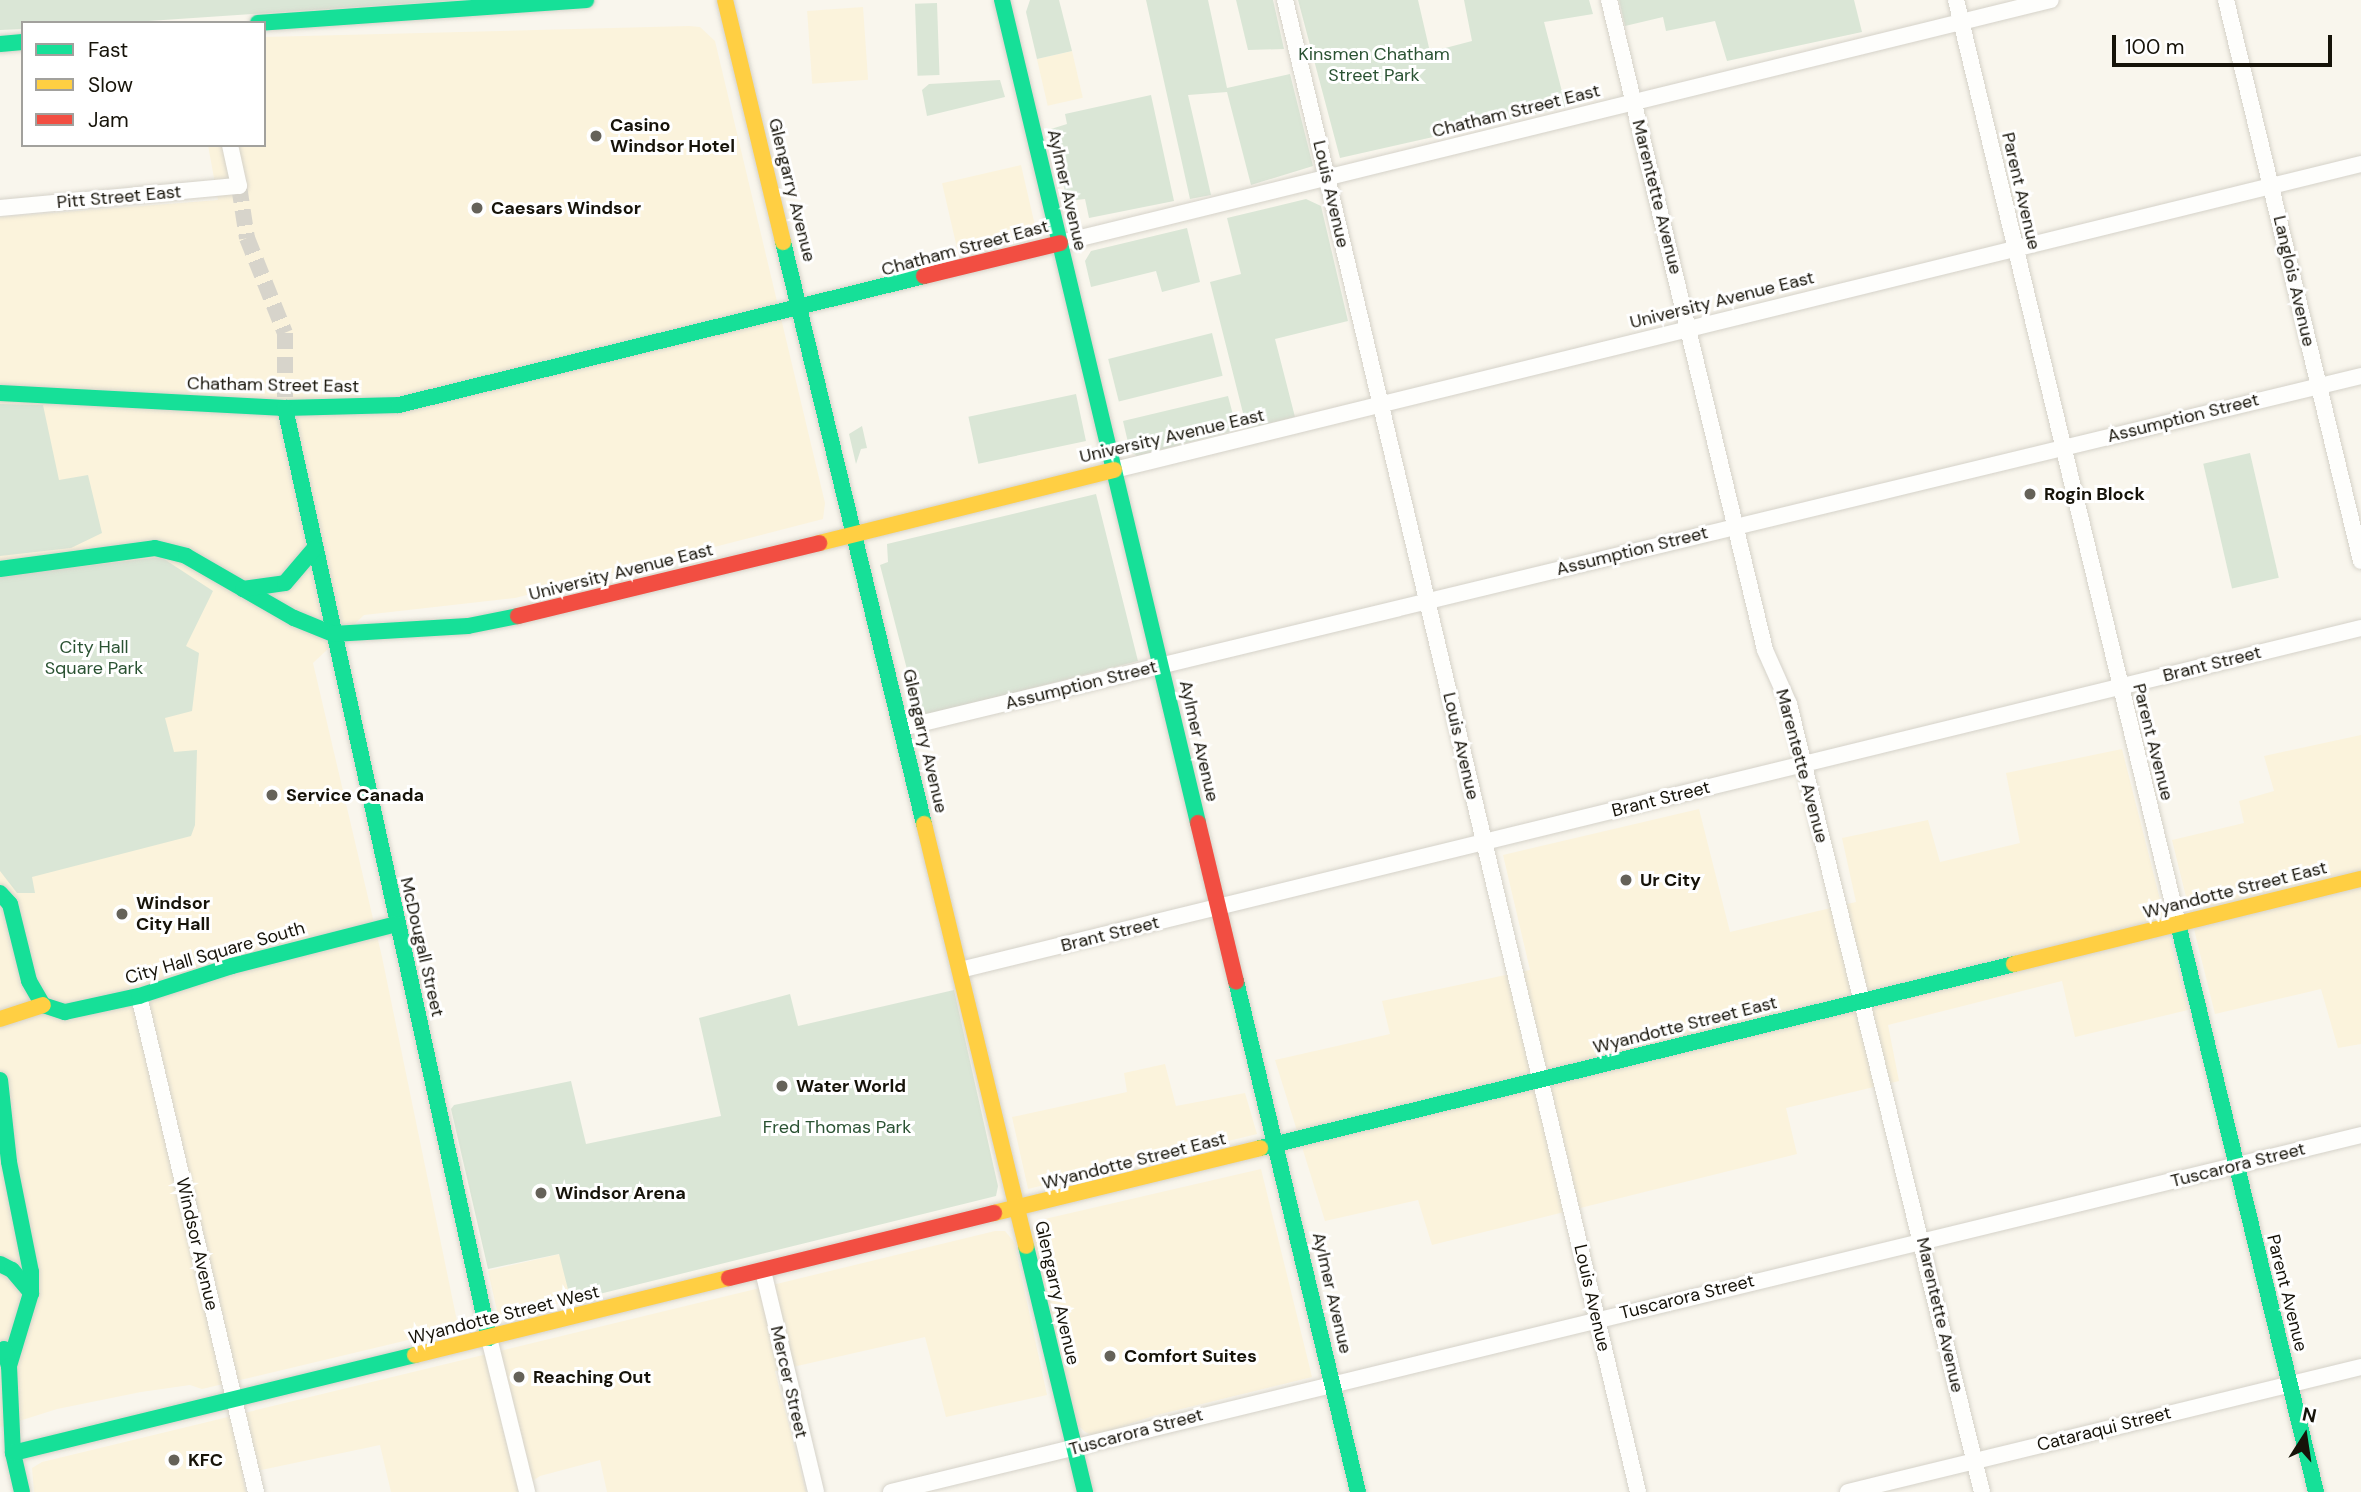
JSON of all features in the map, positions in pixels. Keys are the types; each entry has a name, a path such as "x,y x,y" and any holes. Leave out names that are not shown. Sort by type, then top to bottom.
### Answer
{"main road":[{"path":"266,22 586,0"},
{"name":"Glengarry Avenue","path":"725,0 802,310 1085,1492"},
{"name":"Aylmer Avenue","path":"1002,0 1334,1382 1358,1492"},
{"path":"0,44 21,42"},
{"name":"Chatham Street East","path":"0,393 285,408 399,405 802,310 1060,243"},
{"name":"McDougall Street","path":"285,408 489,1338"},
{"name":"University Avenue East","path":"0,569 155,548 186,556 243,589 333,634 468,626 521,617 854,532 1114,470"},
{"path":"243,589 285,583 314,549"},
{"name":"Wyandotte Street East","path":"1018,1209 2361,879"},
{"path":"0,893 10,904 29,981 43,1005 0,1019"},
{"name":"City Hall Square South","path":"43,1005 65,1012 139,996 232,966 397,924"},
{"name":"Parent Avenue","path":"2178,924 2316,1492"},
{"path":"0,1080 9,1162 30,1259 30,1293 9,1366 6,1455"},
{"name":"Wyandotte Street West","path":"6,1455 1018,1209"},
{"path":"0,1264 12,1270 30,1293"},
{"path":"0,1338 9,1366"},
{"path":"0,1440 22,1492"}],"street":[{"name":"Louis Avenue","path":"1284,0 1638,1492"},
{"name":"Marentette Avenue","path":"1609,0 1765,650 1789,704 1982,1492"},
{"name":"Parent Avenue","path":"1956,0 2178,924"},
{"name":"Chatham Street East","path":"1060,243 2050,0"},
{"name":"Langlois Avenue","path":"2226,0 2361,561"},
{"name":"Pitt Street East","path":"0,208 239,186 230,147"},
{"name":"University Avenue East","path":"1114,470 2361,164"},
{"name":"Assumption Street","path":"902,728 2361,376"},
{"name":"Brant Street","path":"960,970 2361,628"},
{"name":"Windsor Avenue","path":"139,996 256,1492"},
{"name":"Tuscarora Street","path":"891,1492 1334,1382 2361,1135"},
{"name":"Mercer Street","path":"763,1272 816,1492"},
{"name":"McDougall Street","path":"489,1338 527,1492"},
{"name":"Cataraqui Street","path":"1848,1492 2361,1367"}],"shaded area":[{"path":"863,7 868,80 812,84 807,11"},
{"path":"700,27 715,41 825,503 823,519 515,598 364,615 313,663 382,957 457,1321 450,1330 202,1389 190,1385 141,1392 57,1409 0,1427 0,217 218,200 208,147 266,147 266,37"},
{"path":"1072,51 1083,98 1048,106 1037,59"},
{"path":"1021,165 1037,232 958,250 942,183"},
{"path":"2361,735 2361,1044 2338,1048 2321,989 2215,1014 2172,840 2244,823 2239,801 2274,791 2264,756"},
{"path":"2122,749 2188,1010 2075,1037 2062,981 1888,1025 1899,1081 1786,1108 1797,1154 1432,1245 1418,1200 1325,1221 1275,1060 1390,1034 1382,1001 1530,970 1503,855 1699,809 1730,932 1856,902 1842,838 1928,820 1940,862 2020,843 2006,773"},
{"path":"1165,1064 1176,1106 1245,1093 1257,1134 1028,1189 1012,1117 1127,1092 1124,1073"},
{"path":"1261,1169 1312,1377 1153,1416 1094,1436 1085,1432 1077,1424 1030,1231 1036,1221"},
{"path":"995,1231 1005,1231 1014,1242 1047,1395 946,1417 925,1337 775,1371 806,1492 607,1492 600,1460 540,1476 517,1492 391,1492 380,1445 242,1474 246,1492 34,1492 32,1468 42,1462"},
{"path":"560,1254 571,1301 499,1317 488,1271"}],"green space":[{"path":"0,0 461,0 149,21 21,21 21,29 0,30"},
{"path":"1030,0 1059,0 1072,51 1037,59 1026,12"},
{"path":"1146,0 1208,0 1227,88 1290,74 1313,166 1251,185 1227,92 1188,95 1211,195 1190,199"},
{"path":"1236,0 1273,0 1284,49 1248,50"},
{"name":"Kinsmen Chatham Street Park","path":"1298,0 1418,0 1430,52 1472,41 1464,0 1589,0 1593,14 1544,22 1566,107 1340,158"},
{"path":"1619,0 1854,0 1862,32 1727,61 1715,21 1666,31 1663,17 1625,26"},
{"path":"937,3 940,75 918,76 915,4"},
{"path":"1000,80 1005,97 927,116 922,90 929,84"},
{"path":"1151,95 1174,201 1089,218 1085,199 1067,201 1051,129 1067,124 1065,114"},
{"path":"1306,199 1321,206 1348,321 1275,339 1295,417 1247,429 1210,282 1241,274 1227,218"},
{"path":"1187,228 1200,282 1162,292 1156,271 1091,287 1085,261 1091,251"},
{"path":"1212,333 1223,376 1119,402 1108,359"},
{"path":"1076,394 1086,441 978,464 968,417"},
{"path":"1228,396 1237,430 1137,456 1130,451 1123,421"},
{"path":"0,404 43,405 59,480 88,475 102,533 71,548 0,556"},
{"path":"862,426 867,448 861,449 856,464 849,434"},
{"path":"2250,453 2279,578 2232,589 2203,464"},
{"path":"1096,494 1138,661 927,715 918,712 880,565 888,562 887,544"},
{"name":"City Hall Square Park","path":"161,557 213,591 186,646 199,653 192,711 165,718 174,752 197,750 195,825 191,836 32,877 35,893 17,893 0,871 0,576"},
{"name":"Fred Thomas Park","path":"954,990 998,1186 996,1196 571,1301 559,1254 488,1269 451,1109 454,1105 571,1081 586,1144 721,1116 699,1018 790,994 798,1026"}],"tunnel":[{"path":"239,186 247,238 285,333 285,408"}],"traffic: fast":[{"path":"266,22 586,0"},
{"path":"1002,0 1198,823"},
{"path":"0,44 21,42"},
{"path":"783,242 924,824"},
{"path":"0,393 285,408 399,405 924,276"},
{"path":"285,408 489,1338"},
{"path":"0,569 155,548 186,556 294,618 333,634 468,626 518,616"},
{"path":"243,589 285,583 314,549"},
{"path":"0,893 10,904 29,981 43,1005"},
{"path":"43,1005 65,1012 139,996 232,966 397,924"},
{"path":"2178,924 2316,1492"},
{"path":"1260,1148 2014,964"},
{"path":"1236,981 1358,1492"},
{"path":"0,1080 9,1162 31,1272 31,1293 9,1366"},
{"path":"1026,1246 1085,1492"},
{"path":"0,1264 12,1270 31,1293"},
{"path":"4,1349 9,1366 13,1453"},
{"path":"22,1492 13,1453 415,1355"}],"traffic: slow":[{"path":"725,0 783,242"},
{"path":"819,543 1114,470"},
{"path":"924,824 1026,1246"},
{"path":"2014,964 2361,879"},
{"path":"0,1019 43,1005"},
{"path":"994,1213 1260,1148"},
{"path":"415,1355 729,1278"}],"traffic: jam":[{"path":"924,276 1060,243"},
{"path":"518,616 819,543"},
{"path":"1198,823 1236,981"},
{"path":"729,1278 994,1213"}],"place":[{"name":"Casino Windsor Hotel","path":"596,136"},
{"name":"Caesars Windsor","path":"477,208"},
{"name":"Rogin Block","path":"2030,494"},
{"name":"Service Canada","path":"272,795"},
{"name":"Ur City","path":"1626,880"},
{"name":"Windsor City Hall","path":"122,914"},
{"name":"Water World","path":"782,1086"},
{"name":"Windsor Arena","path":"541,1193"},
{"name":"Comfort Suites","path":"1110,1356"},
{"name":"Reaching Out","path":"519,1377"},
{"name":"KFC","path":"174,1460"}]}
